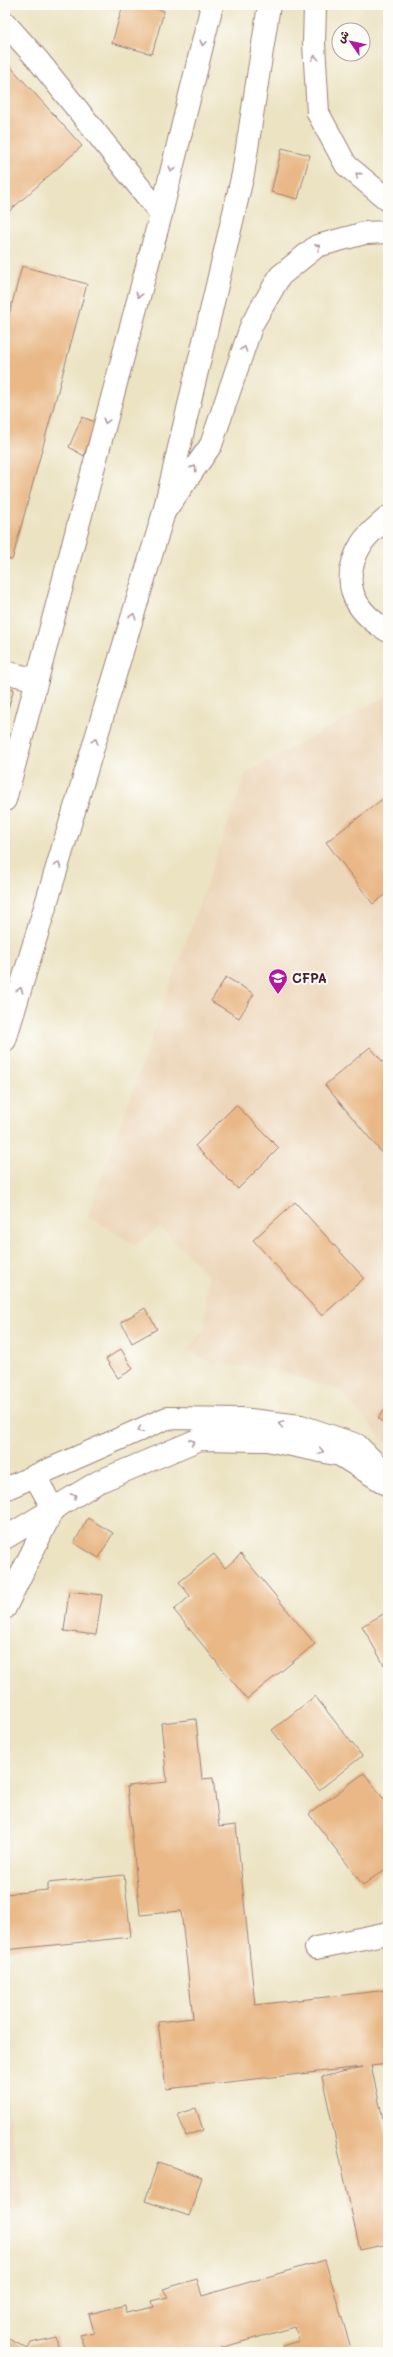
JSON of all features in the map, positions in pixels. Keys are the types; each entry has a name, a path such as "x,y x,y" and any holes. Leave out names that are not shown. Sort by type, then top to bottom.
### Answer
{"main road":[{"path":"5,800 161,214 212,5"},
{"path":"5,1040 164,512 243,174 269,5"},
{"path":"315,5 314,44 318,114 346,165 388,200"},
{"path":"5,23 38,60 161,214"},
{"path":"164,512 211,444 252,324 280,276 317,246 365,232 388,232"},
{"path":"388,517 362,542 351,567 351,594 373,622 388,631"},
{"path":"5,672 37,680"},
{"path":"5,1489 167,1418 241,1419 301,1426 357,1445 388,1476"},
{"path":"5,1538 98,1482 200,1439 267,1440 340,1455 388,1485"},
{"path":"35,1476 52,1509"},
{"path":"5,1608 52,1509"},
{"path":"316,1948 388,1932"}],"shaded area":[{"name":"CFPA","path":"388,695 388,1446 341,1391 276,1370 209,1362 187,1351 205,1327 207,1274 160,1227 135,1245 88,1216 246,773"},
{"path":"5,2092 25,2210 5,2213"}],"building":[{"path":"123,5 143,5 164,11 152,54 112,43"},
{"path":"9,65 82,146 5,215 5,101 8,98 5,95 5,68"},
{"path":"282,148 310,155 298,199 271,192"},
{"path":"22,266 87,284 12,560 5,558 5,330"},
{"path":"82,417 95,422 84,456 69,447"},
{"path":"5,686 14,689 5,718"},
{"path":"388,795 388,893 373,904 326,842"},
{"path":"226,977 254,994 239,1018 211,1001"},
{"path":"370,1047 388,1068 388,1160 325,1085"},
{"path":"236,1105 279,1148 238,1189 195,1146"},
{"path":"295,1202 364,1278 322,1316 253,1240"},
{"path":"145,1308 157,1329 132,1343 121,1322"},
{"path":"121,1349 133,1369 118,1378 106,1359"},
{"path":"388,1404 388,1425 378,1418"},
{"path":"88,1518 113,1533 99,1558 74,1543"},
{"path":"214,1554 225,1568 241,1554 315,1644 247,1699 174,1610 190,1596 179,1582"},
{"path":"69,1591 102,1595 96,1635 64,1631"},
{"path":"387,1612 388,1663 384,1665 362,1626"},
{"path":"315,1696 362,1756 319,1790 272,1730"},
{"path":"196,1719 202,1779 213,1778 219,1827 236,1825 255,2005 388,1990 388,2064 371,2066 388,2141 388,2244 360,2250 322,2077 362,2067 166,2089 158,2022 193,2018 181,1911 140,1915 127,1786 167,1782 161,1723"},
{"path":"364,1773 388,1805 388,1867 363,1885 309,1814"},
{"path":"124,1875 131,1937 5,1950 5,1894 48,1890 48,1883"},
{"path":"196,2108 203,2130 186,2136 178,2114"},
{"path":"158,2162 202,2177 189,2216 145,2201"},
{"path":"325,2260 352,2352 283,2352 282,2346 299,2341 295,2327 220,2348 221,2352 76,2352 84,2349 80,2335 94,2332 89,2314 125,2305 126,2313 154,2307 152,2301 168,2297 163,2289 197,2279 202,2296"},
{"path":"5,2337 28,2349 31,2343 56,2337 59,2352 5,2352"}],"place":[{"name":"CFPA","path":"278,995"}]}
